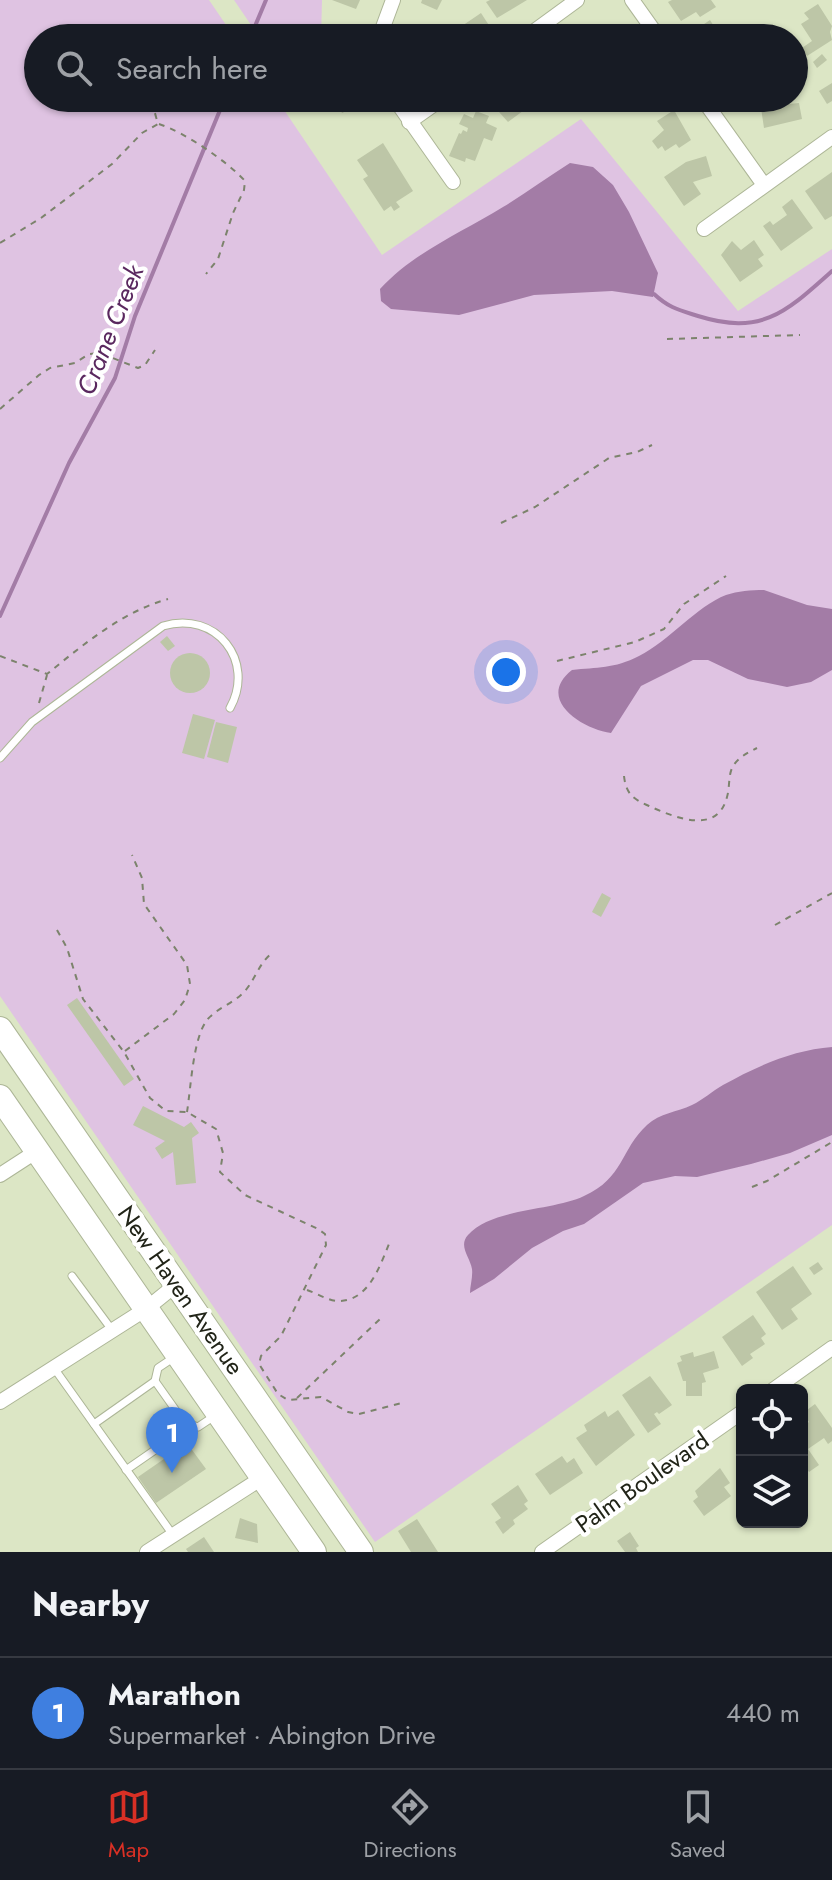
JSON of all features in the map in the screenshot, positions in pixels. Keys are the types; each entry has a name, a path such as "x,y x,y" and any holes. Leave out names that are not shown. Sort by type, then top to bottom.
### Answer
{"main road":[{"name":"New Haven Avenue","path":"0,1029 361,1552"},
{"name":"New Haven Avenue","path":"0,1097 314,1552"},
{"path":"37,1151 55,1150 71,1155 110,1189"},
{"path":"262,1478 294,1480 324,1498"}],"street":[{"path":"384,24 393,0"},
{"path":"544,24 577,0"},
{"path":"632,0 649,24"},
{"path":"403,112 453,182"},
{"path":"409,122 423,112"},
{"path":"712,112 764,185"},
{"path":"704,229 832,137"},
{"path":"0,1175 37,1151"},
{"path":"0,1402 146,1309 177,1284"},
{"path":"781,1384 832,1348"},
{"name":"Palm Boulevard","path":"542,1552 736,1416"},
{"path":"147,1552 262,1478"}],"lane":[{"path":"0,758 32,722 163,626 178,621 205,627 223,638 235,654 238,692 230,708"},
{"path":"72,1276 112,1330"},
{"path":"94,1424 155,1381 158,1368 177,1354"},
{"path":"54,1368 173,1535"},
{"path":"155,1381 184,1422 198,1427 218,1414"},
{"path":"126,1470 191,1425"}],"path":[{"path":"155,112 158,124"},
{"path":"0,243 77,191 112,164 142,133 158,124 191,140 233,168 245,181 218,259 206,274"},
{"path":"667,339 800,335"},
{"path":"0,409 50,368 100,353 138,368 145,365 155,350"},
{"path":"501,523 535,507 609,458 652,445"},
{"path":"557,661 635,642 664,629 684,604 726,576"},
{"path":"32,722 47,674 102,631 141,606 168,599"},
{"path":"1,656 47,674"},
{"path":"624,776 626,791 636,801 693,822 712,817 721,809 727,798 732,768 742,755 757,748"},
{"path":"124,1052 174,1014 185,1000 190,984 187,965 144,904 142,878 132,855"},
{"path":"775,925 832,893"},
{"path":"57,930 67,948 83,999 124,1052 150,1098 166,1111 187,1112 216,1129 223,1153 220,1172 245,1195 325,1234 326,1245 281,1336 261,1356 259,1364 278,1394 288,1400 321,1397 348,1412 359,1414 402,1403"},
{"path":"187,1112 199,1039 205,1022 215,1011 235,1001 246,991 261,962 272,953"},
{"path":"752,1187 832,1142"},
{"path":"305,1289 335,1301 352,1298 374,1279 389,1244"},
{"path":"296,1399 380,1319"}],"shaded area":[{"path":"0,0 209,0 225,24 24,24 24,112 285,112 382,255 581,119 738,311 832,249 832,1225 375,1542 0,996"},
{"path":"234,0 322,0 321,24 250,24"},
{"path":"570,163 593,167 613,185 658,273 653,297 612,291 534,295 459,315 391,309 381,301 380,289 408,264 512,202"},
{"path":"764,590 807,605 832,609 832,670 811,682 787,687 748,679 708,660 693,660 641,686 611,733 587,726 560,702 558,692 562,681 572,670 606,667 630,660 650,650 715,600 735,593"},
{"path":"832,1047 832,1135 790,1153 751,1164 697,1177 675,1176 643,1183 584,1224 563,1231 532,1248 494,1279 470,1293 472,1269 464,1243 479,1226 507,1215 584,1196 607,1181 638,1134 652,1121 700,1101 762,1065 789,1055"}],"building":[{"path":"332,0 360,0 356,9"},
{"path":"422,0 442,0 437,10 421,3"},
{"path":"527,0 497,18 486,2"},
{"path":"711,0 716,7 700,17 696,12 681,21 668,2"},
{"path":"818,4 832,26 832,40 808,55 808,44 812,41 808,35 808,24 801,24 809,19 804,13"},
{"path":"481,13 488,24 465,24"},
{"path":"822,54 827,60 817,68 813,62"},
{"path":"832,83 832,101 827,104 819,91"},
{"path":"476,112 489,116 486,123 497,128 492,141 484,138 475,161 466,158 465,162 449,156 459,133 463,130 467,132 468,128 459,124 464,114 473,118"},
{"path":"499,112 522,112 508,122"},
{"path":"675,112 691,140 679,148 676,144 665,151 662,146 658,149 652,141 664,130 657,121"},
{"path":"762,112 801,112 802,119 764,128"},
{"path":"383,143 413,191 396,202 400,207 394,211 391,206 384,211 363,179 368,176 357,160"},
{"path":"706,156 712,176 693,182 701,194 684,206 664,177 686,162"},
{"path":"832,172 832,216 825,220 805,191"},
{"path":"792,199 813,228 781,251 763,226 770,221 773,225 787,215 782,207"},
{"path":"754,240 764,255 758,259 763,266 740,282 721,255 732,241 741,250"},
{"path":"167,636 175,646 168,651 160,642"},
{"path":"190,653 204,659 210,673 204,687 190,693 176,687 170,673 176,659"},
{"path":"193,714 215,720 204,759 182,753"},
{"path":"216,722 237,727 228,763 207,757"},
{"path":"602,893 611,898 601,917 592,912"},
{"path":"77,998 134,1079 124,1086 67,1005"},
{"path":"143,1106 184,1127 191,1122 199,1133 192,1138 196,1183 176,1185 173,1152 162,1159 155,1148 165,1141 133,1125"},
{"path":"818,1262 823,1269 814,1275 809,1268"},
{"path":"793,1266 812,1294 791,1309 798,1319 782,1330 756,1292"},
{"path":"753,1315 766,1334 761,1338 765,1344 750,1354 753,1358 742,1366 722,1337"},
{"path":"714,1351 719,1368 703,1373 706,1382 702,1383 702,1396 686,1396 686,1381 683,1381 677,1363 682,1361 680,1356 693,1352 694,1357"},
{"path":"650,1376 672,1405 654,1414 661,1424 648,1433 622,1395"},
{"path":"815,1404 832,1428 832,1441 828,1444 824,1438 808,1449 808,1409"},
{"path":"618,1410 635,1435 596,1466 576,1438 587,1431 584,1425 605,1411 608,1417"},
{"path":"187,1443 206,1469 156,1503 138,1477"},
{"path":"808,1449 819,1465 808,1471"},
{"path":"562,1456 567,1463 574,1458 583,1473 550,1495 535,1474"},
{"path":"720,1468 730,1483 724,1487 731,1496 704,1516 693,1501 698,1497 695,1491"},
{"path":"518,1485 528,1501 524,1504 528,1509 513,1520 515,1524 503,1534 495,1522 501,1518 491,1504"},
{"path":"240,1518 257,1524 258,1543 235,1538"},
{"path":"417,1519 438,1552 411,1552 398,1531"},
{"path":"630,1532 639,1546 636,1548 638,1552 625,1552 617,1541"},
{"path":"204,1537 214,1552 188,1552 186,1549"}],"waterway":[{"name":"Crane Creek","path":"256,24 266,0"},
{"name":"Crane Creek","path":"0,616 69,463 115,378 135,316 219,112"},
{"path":"654,294 670,306 698,316 739,323 756,321 786,309 832,271"}],"place":[{"name":"Marathon","path":"172,1473"}]}
